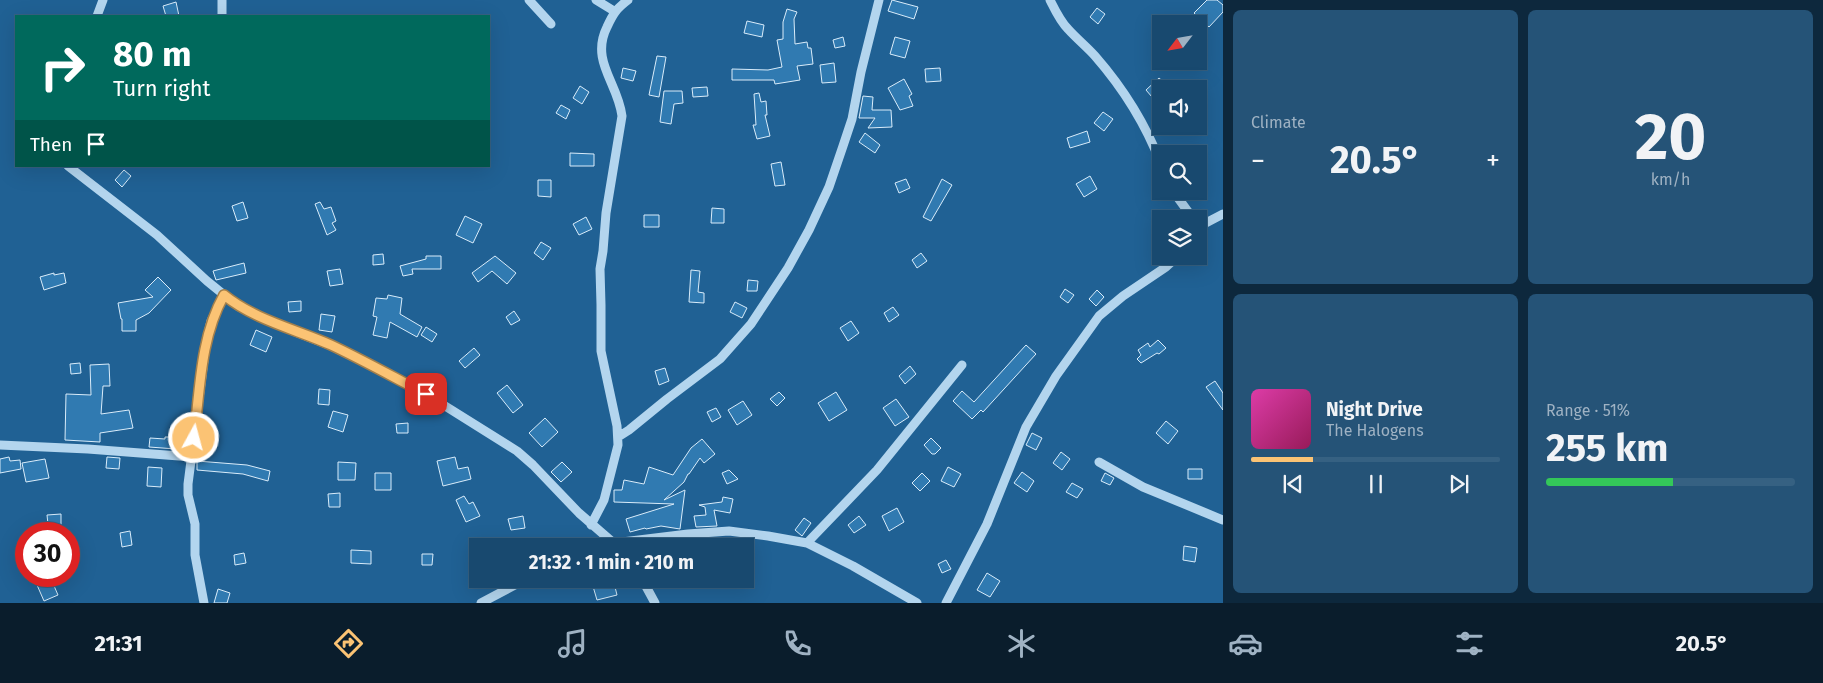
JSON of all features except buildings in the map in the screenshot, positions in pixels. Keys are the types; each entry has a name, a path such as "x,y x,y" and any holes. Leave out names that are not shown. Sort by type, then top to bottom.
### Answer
{"street":[{"path":"97,15 103,0"},
{"path":"222,0 222,15"},
{"path":"529,0 551,24"},
{"path":"596,0 614,11"},
{"path":"591,524 604,500 617,454 618,437 601,351 602,305 600,269 606,213 622,116 621,106 601,57 601,47 603,35 614,11 628,0"},
{"path":"618,437 720,358 751,324 788,268 821,204 843,146 852,119 861,72 879,0"},
{"path":"1050,0 1056,14 1095,57 1137,114 1153,145"},
{"path":"69,167 158,235 224,295 239,306 257,316 330,345 426,394 517,451 606,538"},
{"path":"1207,221 1223,214"},
{"path":"946,603 987,524 1026,427 1056,376 1098,316 1168,265"},
{"path":"204,603 195,555 195,524 188,495 188,484 207,337 211,321 224,295"},
{"path":"806,543 878,470 962,365"},
{"path":"0,445 88,448 192,457"},
{"path":"1099,462 1143,487 1223,520"},
{"path":"661,538 729,531 806,543 853,566 917,603"},
{"path":"481,603 509,588"},
{"path":"647,588 655,603"}],"route":[{"path":"194,438 207,337 211,321 224,295 257,316 330,345 426,394"}]}
